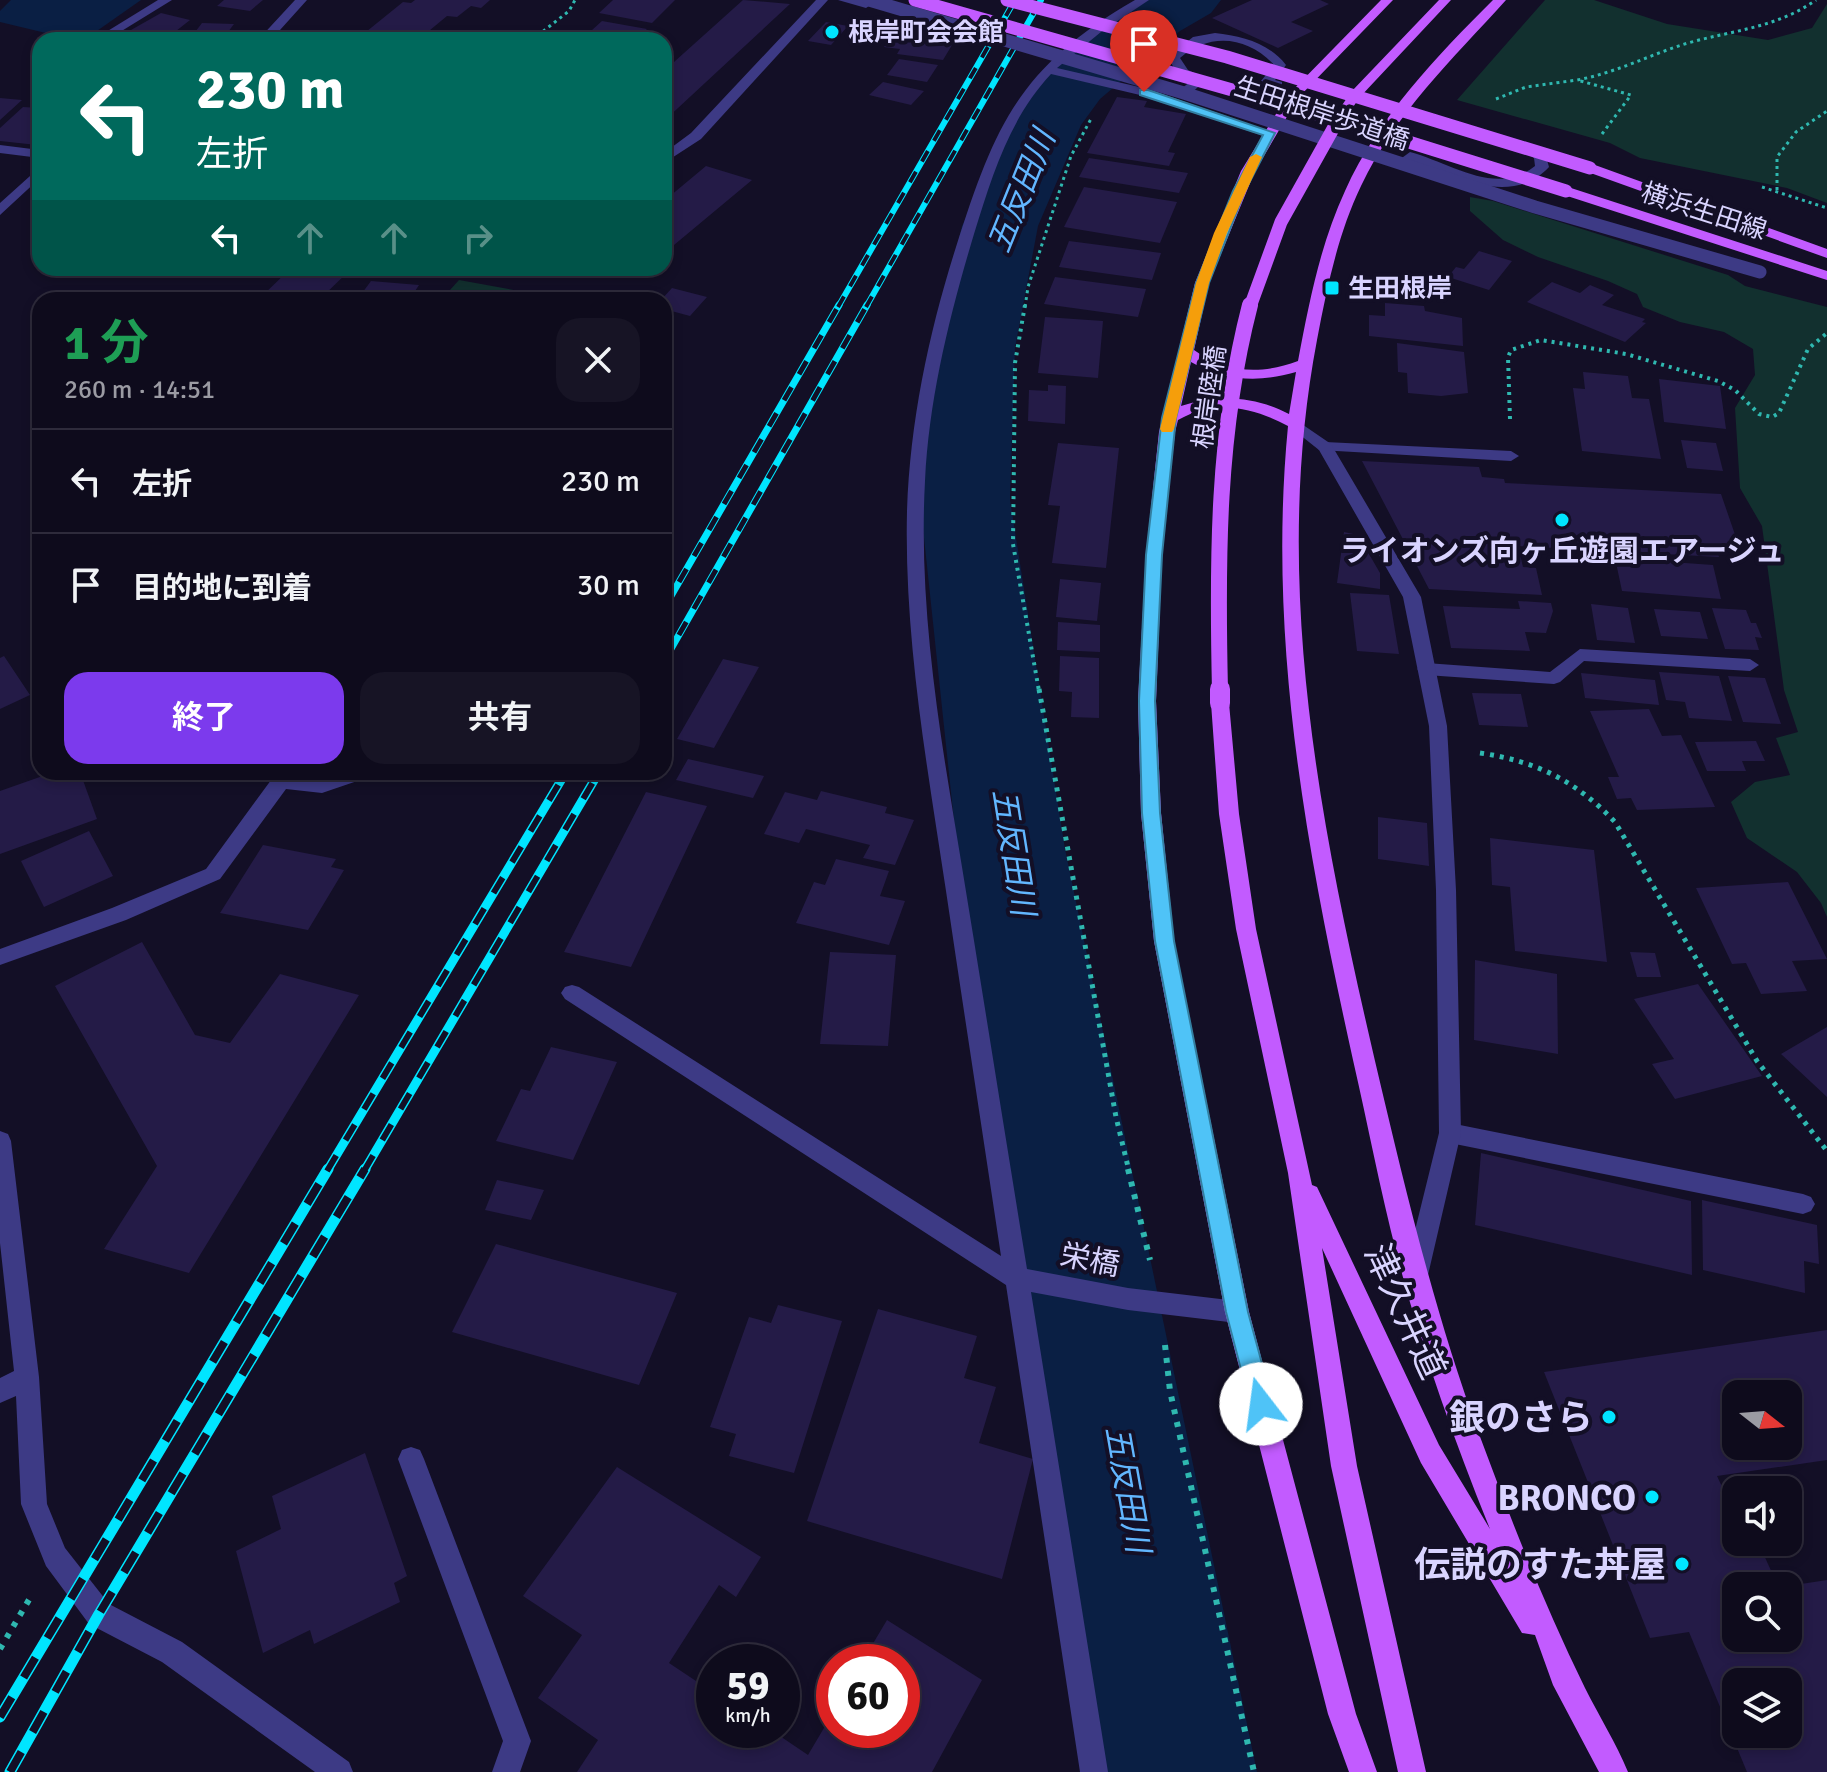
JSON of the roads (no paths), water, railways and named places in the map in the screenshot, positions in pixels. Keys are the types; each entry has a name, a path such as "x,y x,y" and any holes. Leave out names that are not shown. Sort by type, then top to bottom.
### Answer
{"main road":[{"path":"915,0 1338,120"},
{"path":"1007,0 1084,17 1355,95"},
{"path":"1363,1772 1342,1714 1237,1312 1164,941 1151,813 1148,686 1154,555 1169,418 1202,283 1248,171 1293,96 1387,0"},
{"name":"根岸陸橋","path":"1220,703 1217,560 1225,437 1243,333 1272,241 1301,179 1355,95 1445,0"},
{"path":"1500,0 1418,90 1364,163 1330,249 1303,364 1293,423 1289,566 1299,707 1313,822 1335,935 1415,1279 1475,1459 1569,1684"},
{"name":"横浜生田線","path":"1355,95 1590,168 1827,254"},
{"name":"横浜生田線","path":"1338,120 1827,276"},
{"path":"1185,351 1209,366 1253,376 1274,376 1303,364"},
{"path":"1169,418 1199,403 1220,401 1264,409 1293,423"},
{"name":"津久井道","path":"1220,703 1229,814 1246,929 1299,1173 1344,1466 1412,1772"},
{"name":"津久井道","path":"1299,1173 1430,1454 1569,1684 1614,1772"}],"street":[{"path":"112,32 166,0"},
{"path":"271,32 301,0"},
{"path":"672,153 696,136 822,0"},
{"name":"生田根岸歩道橋","path":"844,0 869,2 1184,93 1535,207 1760,272"},
{"path":"1094,1772 930,727 918,605 916,479 932,368 949,292 994,150 1029,92 1056,72 1088,36 1143,0"},
{"path":"1184,93 1201,79 1186,75 1176,66 1174,57 1191,42 1207,37 1228,38 1272,52 1280,65 1267,81 1278,85"},
{"path":"1056,72 1107,82 1269,133"},
{"path":"1402,163 1410,156 1493,183 1514,184 1532,178 1542,167 1540,156 1526,145 1421,112"},
{"path":"0,149 32,153"},
{"path":"0,211 32,179"},
{"path":"1293,423 1325,447 1412,597 1438,726 1446,890 1450,1133 1415,1279"},
{"path":"1325,447 1511,456"},
{"path":"1426,669 1554,678 1580,655 1750,665"},
{"path":"0,957 119,914 213,874 272,780"},
{"path":"290,780 322,786 339,780"},
{"path":"572,993 1015,1278"},
{"path":"1450,1133 1803,1204"},
{"path":"0,1141 27,1377 34,1504 55,1557 99,1614 172,1652 339,1772"},
{"name":"栄橋","path":"1015,1278 1128,1299 1237,1312"},
{"path":"0,1391 27,1377"},
{"path":"411,1459 517,1741 506,1772"}],"water":[{"path":"11,0 141,0 95,32 42,32 0,22 0,11"}],"waterway":[{"name":"五反田川","path":"1179,1772 1011,849 965,500 974,348 1000,226 1047,122 1076,85 1157,17 1189,0"}],"railway":[{"path":"838,307 1015,0"},
{"path":"866,307 1041,0"},
{"path":"672,594 839,305"},
{"path":"672,647 867,305"},
{"path":"327,1171 561,780"},
{"path":"364,1171 594,780"},
{"path":"0,1717 328,1169"},
{"path":"10,1772 99,1614 365,1169"}],"place":[{"name":"根岸町会会館","path":"832,32"},
{"name":"生田根岸","path":"1332,288"},
{"name":"ライオンズ向ヶ丘遊園エアージュ","path":"1562,520"},
{"name":"銀のさら","path":"1609,1417"},
{"name":"BRONCO","path":"1652,1497"},
{"name":"伝説のすた丼屋","path":"1682,1564"}]}
